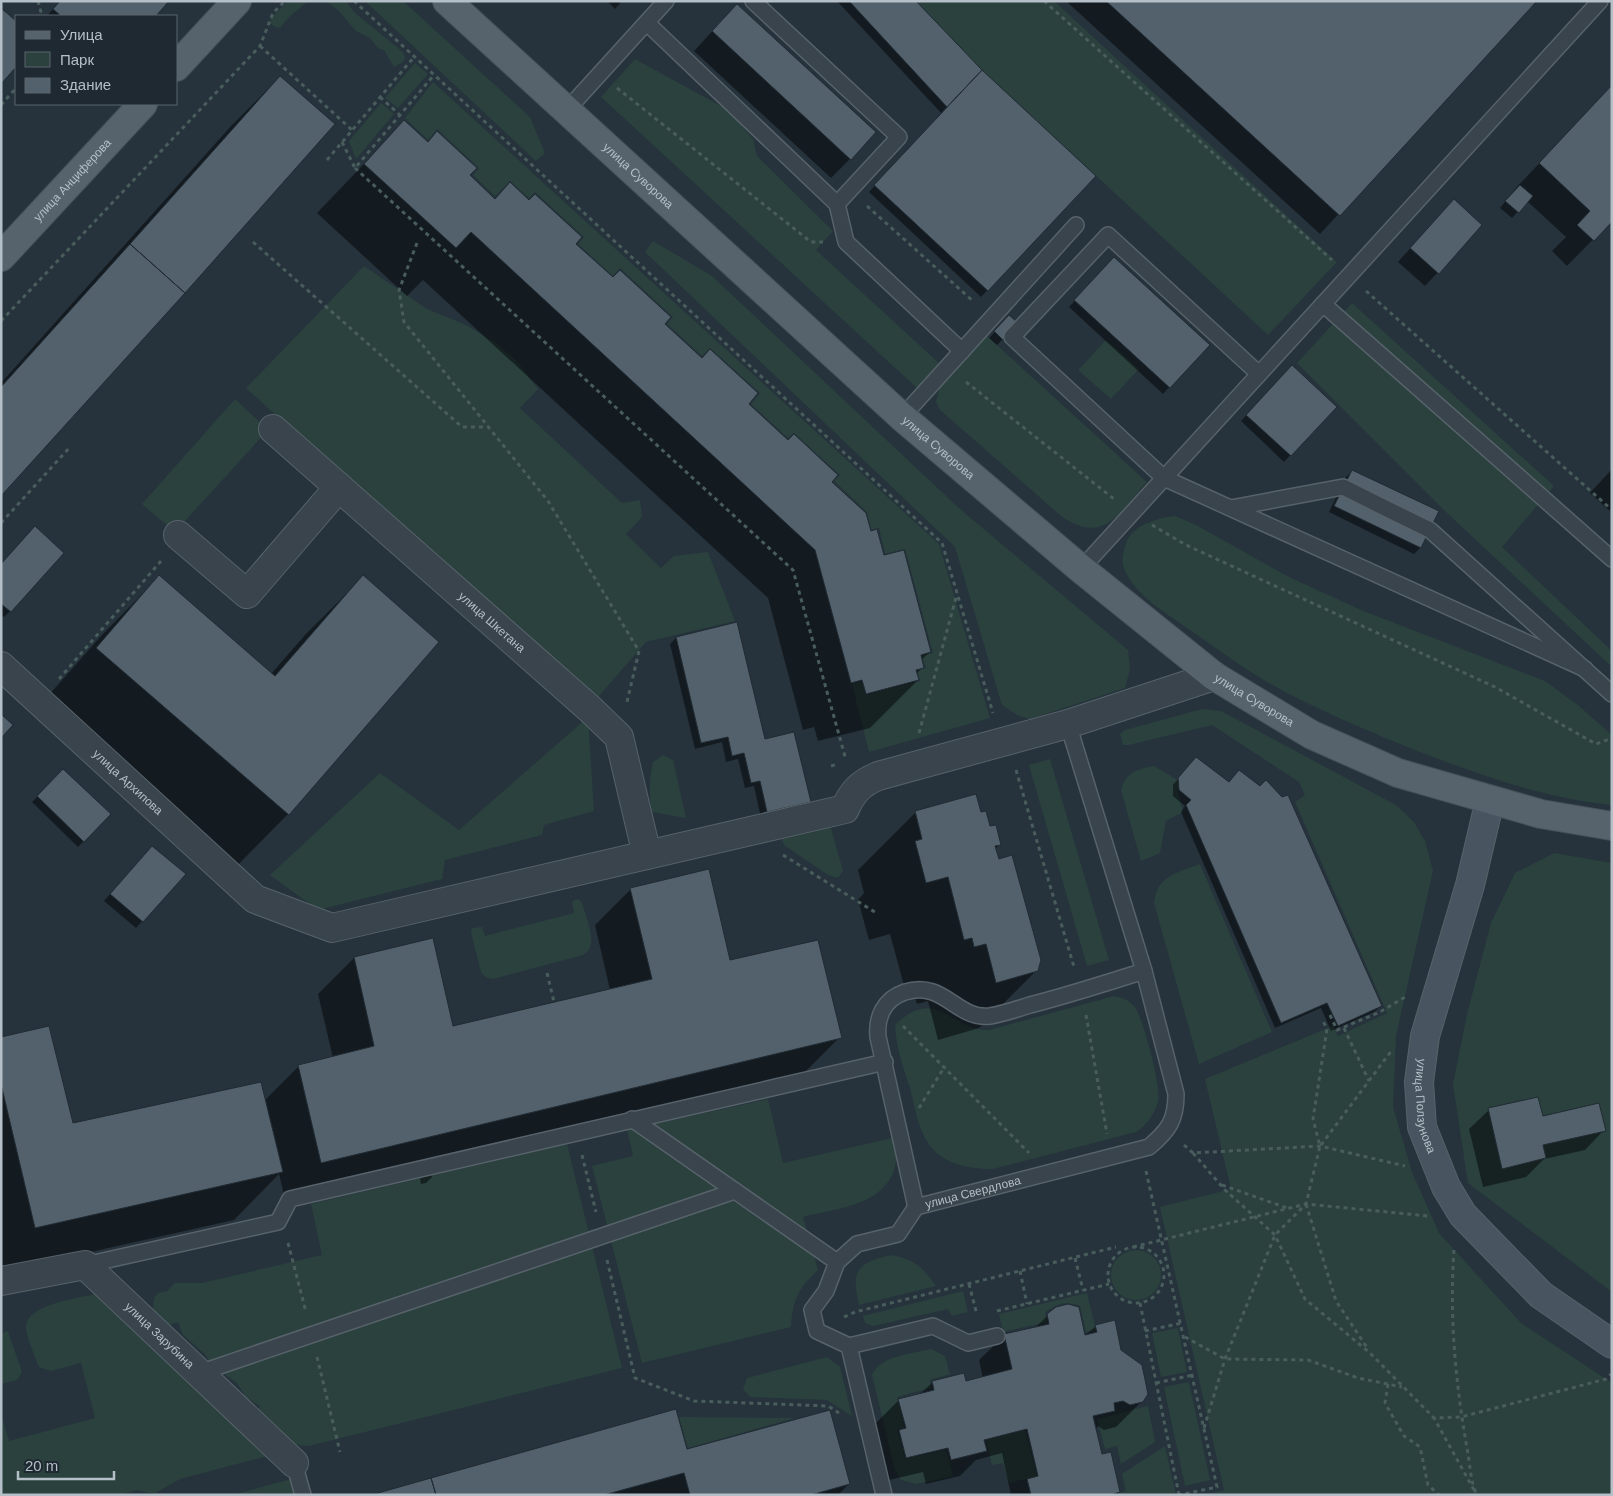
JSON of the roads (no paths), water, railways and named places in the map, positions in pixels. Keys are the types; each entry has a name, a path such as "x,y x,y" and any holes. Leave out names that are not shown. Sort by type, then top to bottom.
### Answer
{"main road":[{"path":"178,65 237,1"},
{"name":"улица Суворова","path":"448,1 902,417 1081,569 1214,676 1312,735 1398,773 1541,814 1612,826"},
{"name":"улица Анциферова","path":"1,257 142,105"},
{"name":"улица Ползунова","path":"1490,800 1470,885 1423,1048 1419,1082 1422,1127 1446,1187 1457,1205 1477,1230 1541,1295 1612,1344"}],"street":[{"name":"улица Шкетана","path":"274,429 590,709 619,737 647,855"},
{"path":"180,536 247,594 338,487"},
{"name":"улица Архипова","path":"1,666 255,899 332,928 647,855"},
{"path":"647,855 845,809 850,796 864,782 1068,724 1214,676"},
{"path":"1,1281 85,1265"},
{"name":"улица Зарубина","path":"85,1265 294,1463"}],"lane":[{"path":"566,111 666,1"},
{"path":"753,1 899,137 837,204"},
{"path":"1081,569 1600,1"},
{"path":"647,22 837,204 846,242 962,351"},
{"path":"902,417 1076,225"},
{"path":"1259,374 1108,235 1012,337 1164,478 1585,669"},
{"path":"1323,304 1612,559"},
{"path":"1231,508 1343,488 1430,530 1612,694"},
{"path":"916,1206 901,1136 888,1097 885,1062 877,1027 878,1018 884,1006 904,992 921,990 938,992 969,1013 990,1016 1082,992 1144,971 1068,724"},
{"name":"улица Свердлова","path":"849,1346 817,1331 812,1310 826,1290 837,1262 857,1244 898,1234 916,1206 1141,1150 1149,1147 1167,1130 1176,1112 1176,1094 1144,971"},
{"path":"85,1265 278,1222 290,1199 885,1062"},
{"path":"632,1119 837,1262"},
{"path":"198,1373 735,1191"},
{"path":"884,1495 849,1346 933,1326 968,1343 997,1336"},
{"path":"294,1463 303,1495"}]}
